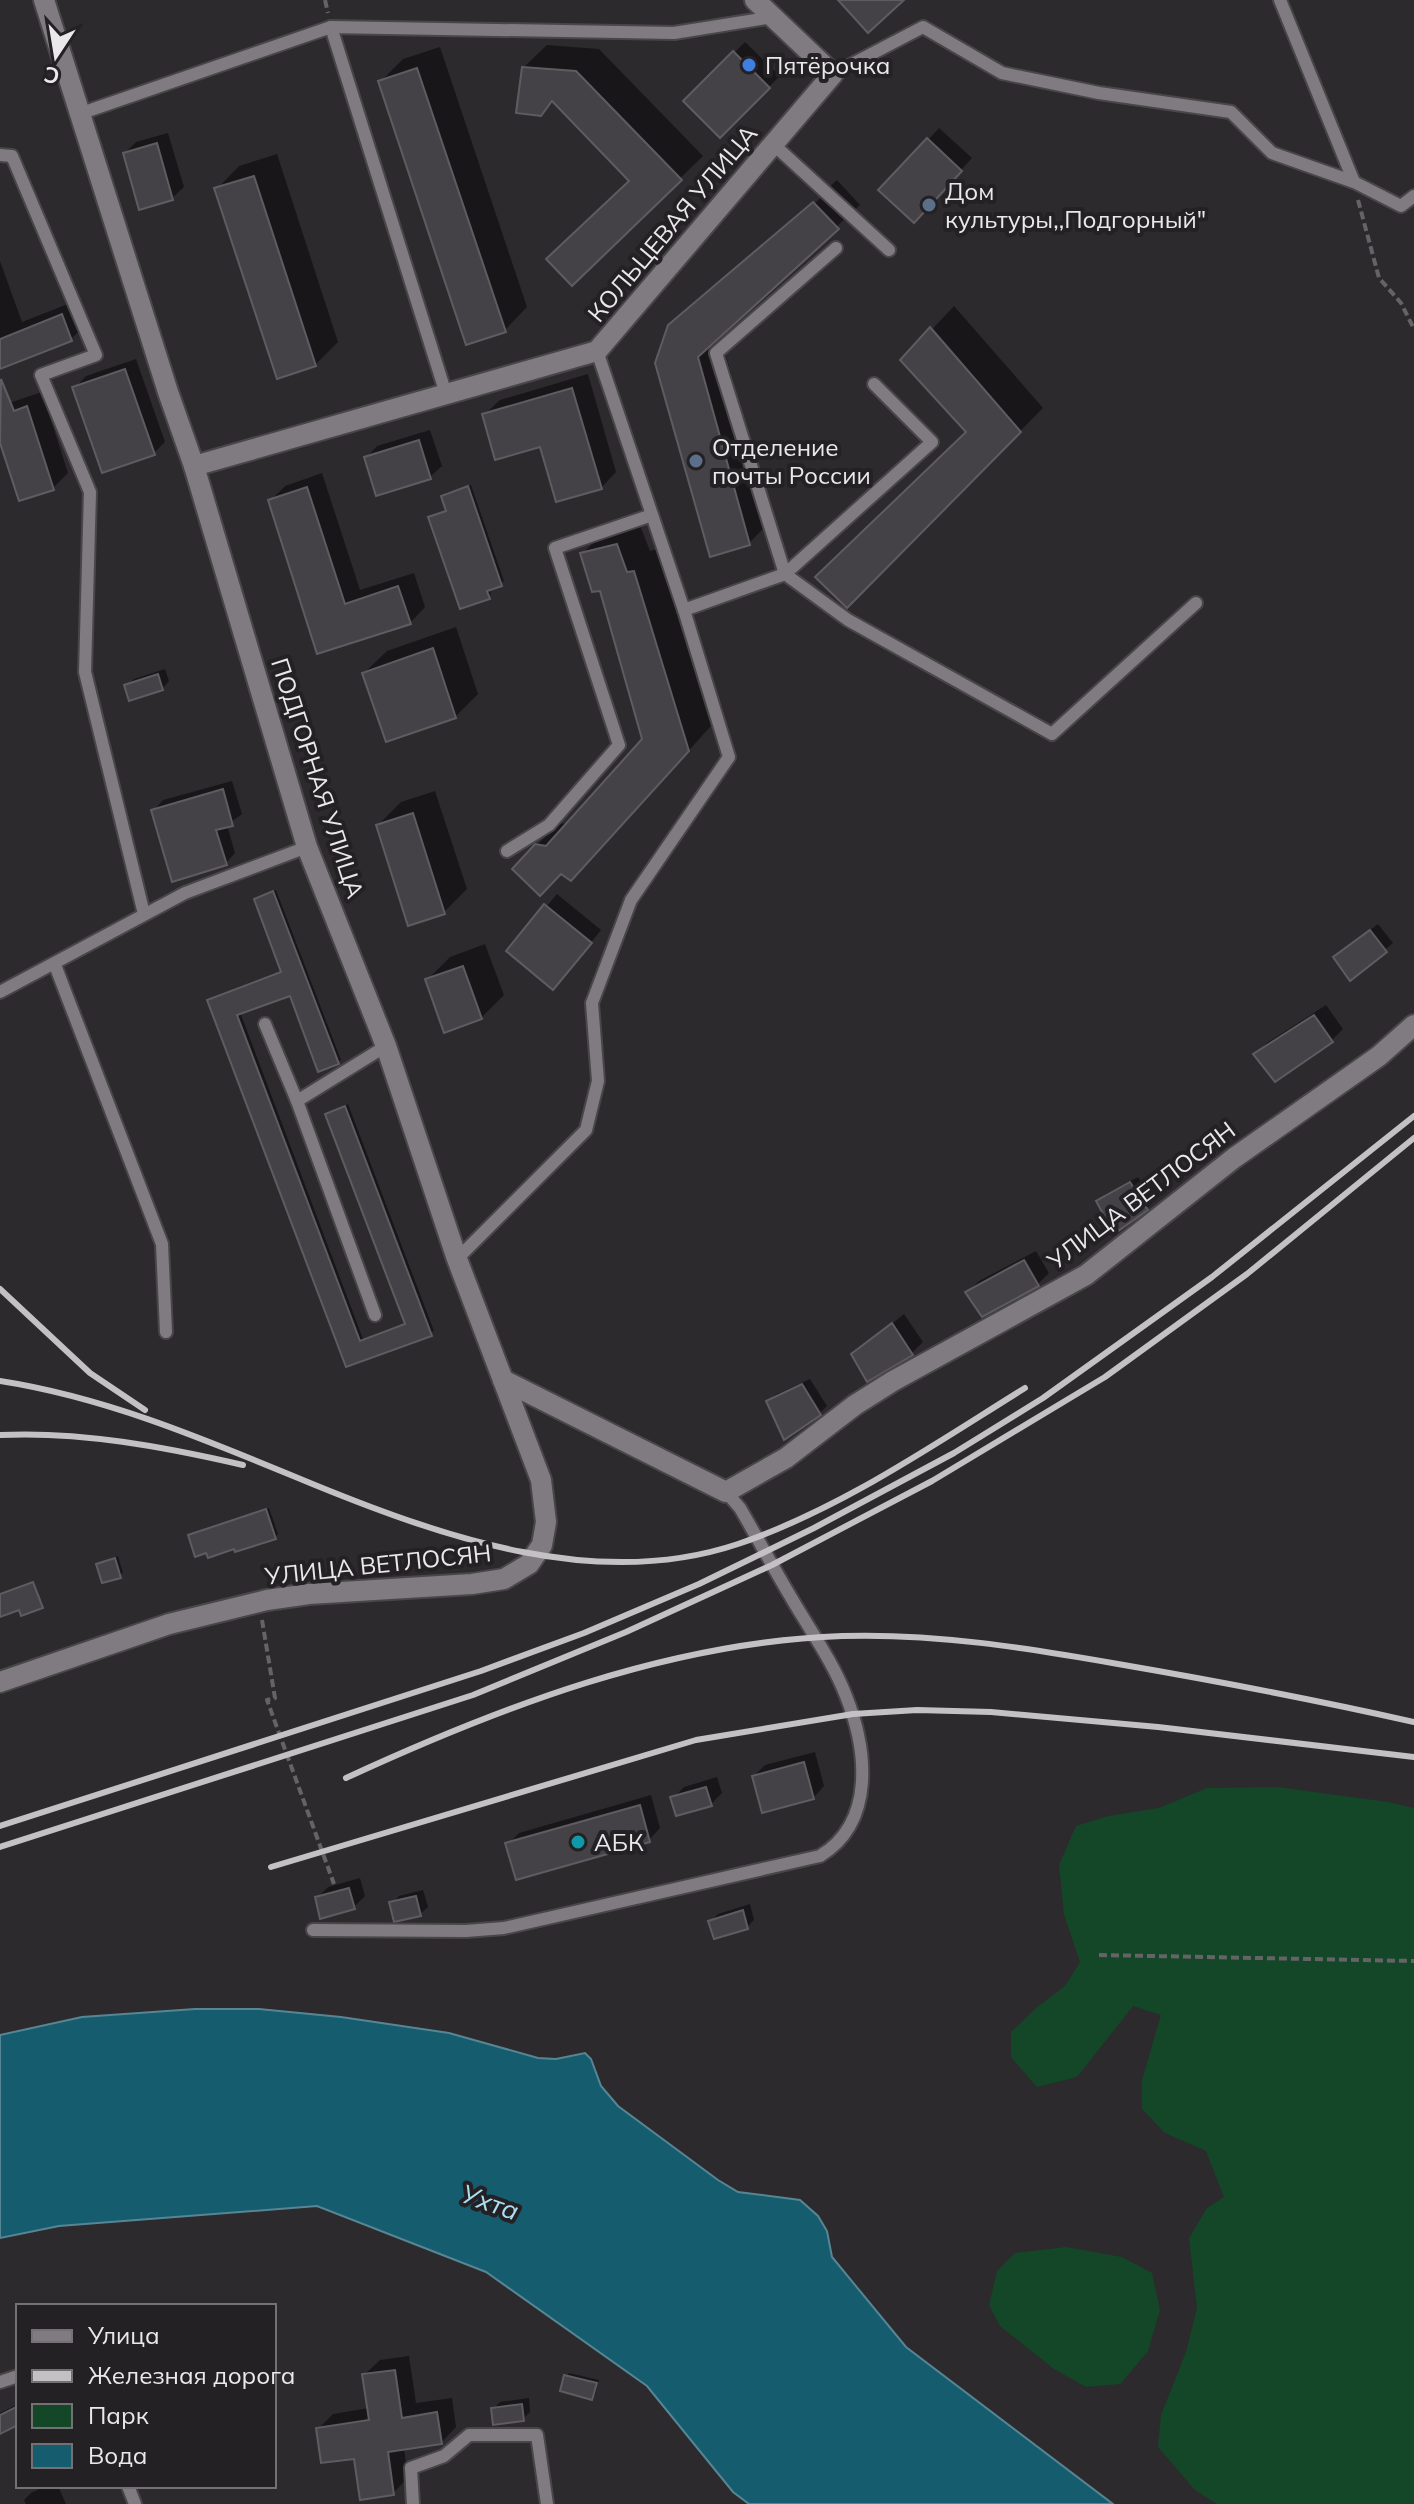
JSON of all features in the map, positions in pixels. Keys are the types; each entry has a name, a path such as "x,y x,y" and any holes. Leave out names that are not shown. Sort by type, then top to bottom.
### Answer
{"street":[{"name":"ПОДГОРНАЯ УЛИЦА","path":"44,0 194,466 307,847 386,1046 457,1259 544,1495 545,1533 542,1545 529,1564"},
{"path":"755,0 833,74"},
{"name":"КОЛЬЦЕВАЯ УЛИЦА","path":"194,466 597,351 833,74"},
{"name":"УЛИЦА ВЕТЛОСЯН","path":"726,1492 786,1458 855,1405 893,1381 1086,1275 1234,1158 1379,1056 1414,1025"},
{"path":"503,1380 726,1492"},
{"name":"УЛИЦА ВЕТЛОСЯН","path":"0,1682 169,1624 259,1602 309,1594 491,1581 513,1575 529,1564"}],"lane":[{"path":"1280,0 1354,182"},
{"path":"79,114 331,27 674,33 773,17"},
{"path":"331,27 446,394"},
{"path":"833,74 923,27 1002,73 1099,93 1231,112 1272,153 1354,182 1401,206 1414,196"},
{"path":"773,144 889,250"},
{"path":"0,155 12,156 96,355 41,375 90,492 85,672 144,914"},
{"path":"836,248 716,353 785,574 848,620 1052,734 1196,603"},
{"path":"457,1259 586,1130 598,1081 592,1003 631,900 729,757 684,610 597,351"},
{"path":"684,610 785,574 932,442 874,384"},
{"path":"507,851 549,825 619,745 555,548 652,515"},
{"path":"0,992 55,965 144,914 221,879 307,847"},
{"path":"55,965 162,1244 166,1332"},
{"path":"265,1024 297,1101 375,1315"},
{"path":"297,1101 386,1046"},
{"path":"313,1930 466,1931 504,1928 820,1856 836,1846 854,1819 860,1802 862,1760 853,1714 826,1657 740,1508 726,1492"},
{"path":"413,2504 411,2468 444,2456 469,2435 537,2435 547,2504"}],"path":[{"path":"1354,182 1379,278 1401,303 1414,329"},
{"path":"259,1602 275,1698 267,1700 334,1884"},
{"path":"1099,1955 1414,1961"}],"green space":[{"path":"1277,1787 1414,1808 1414,2504 1217,2504 1195,2490 1158,2447 1161,2415 1186,2352 1197,2308 1189,2238 1207,2208 1224,2197 1206,2151 1165,2133 1142,2109 1142,2080 1161,2015 1133,2006 1077,2077 1037,2087 1011,2057 1011,2032 1065,1986 1080,1962 1064,1914 1059,1865 1076,1826 1108,1816 1159,1808 1207,1788"},
{"path":"1066,2247 1122,2257 1152,2273 1160,2310 1148,2351 1120,2384 1086,2387 1054,2369 1000,2326 989,2305 997,2271 1015,2253"}],"water":[{"name":"Ухта","path":"195,2009 259,2009 341,2017 449,2033 538,2058 556,2059 585,2053 591,2059 601,2086 618,2106 718,2180 738,2192 800,2200 818,2216 827,2231 832,2257 906,2347 1113,2504 749,2504 733,2492 647,2386 486,2272 317,2206 59,2226 0,2238 0,2035 82,2017"}],"building":[{"path":"838,0 904,0 868,33"},
{"path":"733,51 770,88 720,138 683,101"},
{"path":"522,67 576,71 682,180 572,286 546,259 629,181 552,101 541,116 516,113"},
{"path":"417,68 506,332 466,345 378,81"},
{"path":"927,138 962,171 914,223 878,190"},
{"path":"157,143 173,200 139,210 123,153"},
{"path":"254,176 316,366 277,379 214,188"},
{"path":"813,202 839,229 698,357 750,545 710,557 655,363 668,325"},
{"path":"62,314 72,341 0,369 0,339"},
{"path":"930,327 1021,432 847,608 815,577 966,432 900,360"},
{"path":"125,369 155,455 102,473 72,387"},
{"path":"1,379 14,411 27,406 54,490 19,501 0,443"},
{"path":"572,388 602,489 556,502 540,447 495,460 482,414"},
{"path":"419,440 431,479 376,496 364,457"},
{"path":"468,486 502,586 487,591 490,599 460,609 428,517 446,511 441,496"},
{"path":"307,487 345,604 398,586 411,624 317,654 268,500"},
{"path":"617,544 627,572 634,571 689,751 571,881 561,874 540,896 512,869 535,844 546,846 642,739 600,591 592,592 580,553"},
{"path":"433,648 456,718 386,742 362,673"},
{"path":"158,674 163,690 129,701 124,685"},
{"path":"223,789 233,826 216,830 227,865 172,882 151,810"},
{"path":"413,813 445,914 408,926 376,825"},
{"path":"273,891 339,1064 318,1072 290,996 237,1015 360,1341 405,1324 325,1114 345,1106 432,1336 346,1367 207,1000 281,972 254,899"},
{"path":"544,904 592,943 553,990 506,951"},
{"path":"1370,930 1387,952 1350,981 1333,957"},
{"path":"463,966 482,1019 444,1033 425,979"},
{"path":"1314,1015 1333,1042 1275,1082 1253,1054"},
{"path":"1130,1182 1148,1210 1114,1234 1096,1201"},
{"path":"1024,1260 1039,1286 982,1317 965,1292"},
{"path":"892,1323 913,1355 867,1382 851,1354"},
{"path":"802,1384 821,1415 784,1440 766,1401"},
{"path":"266,1509 276,1539 208,1558 206,1553 195,1557 188,1535"},
{"path":"115,1558 121,1578 102,1583 96,1564"},
{"path":"33,1582 43,1608 21,1616 19,1610 0,1617 0,1594"},
{"path":"804,1762 814,1799 762,1813 752,1776"},
{"path":"706,1787 712,1806 676,1816 670,1797"},
{"name":"АБК","path":"640,1805 650,1842 516,1880 505,1843"},
{"path":"349,1888 355,1909 320,1919 315,1897"},
{"path":"416,1896 421,1916 394,1922 389,1902"},
{"path":"743,1910 748,1929 714,1939 708,1921"},
{"path":"395,2370 402,2418 437,2412 442,2444 388,2452 394,2495 360,2500 354,2459 321,2463 316,2428 369,2420 362,2374"},
{"path":"564,2375 597,2383 592,2400 560,2391"},
{"path":"522,2404 524,2421 493,2425 491,2408"},
{"path":"16,2407 16,2426 0,2434 0,2415"}],"railway":[{"path":"0,1826 481,1671 584,1633 699,1584 814,1528 954,1453 1043,1398 1212,1277 1414,1116"},
{"path":"0,1847 473,1695 626,1632 772,1565 932,1481 1105,1377 1247,1274 1414,1138"},
{"path":"0,1289 90,1373 145,1410"},
{"path":"0,1381 121,1410 200,1438 365,1505 469,1539 523,1552 577,1560 631,1562 685,1557 738,1544 776,1530 886,1474 1025,1388"},
{"path":"0,1435 91,1438 243,1465"},
{"path":"346,1778 464,1727 587,1683 713,1651 777,1641 842,1636 946,1639 1049,1652 1229,1684 1414,1722"},
{"path":"271,1867 696,1740 853,1714 917,1710 991,1712 1158,1727 1414,1757"}],"place":[{"name":"Пятёрочка","path":"749,65"},
{"name":"Дом культуры,,Подгорный\"","path":"929,205"},
{"name":"Отделение почты России","path":"696,461"},
{"name":"АБК","path":"578,1842"}]}
